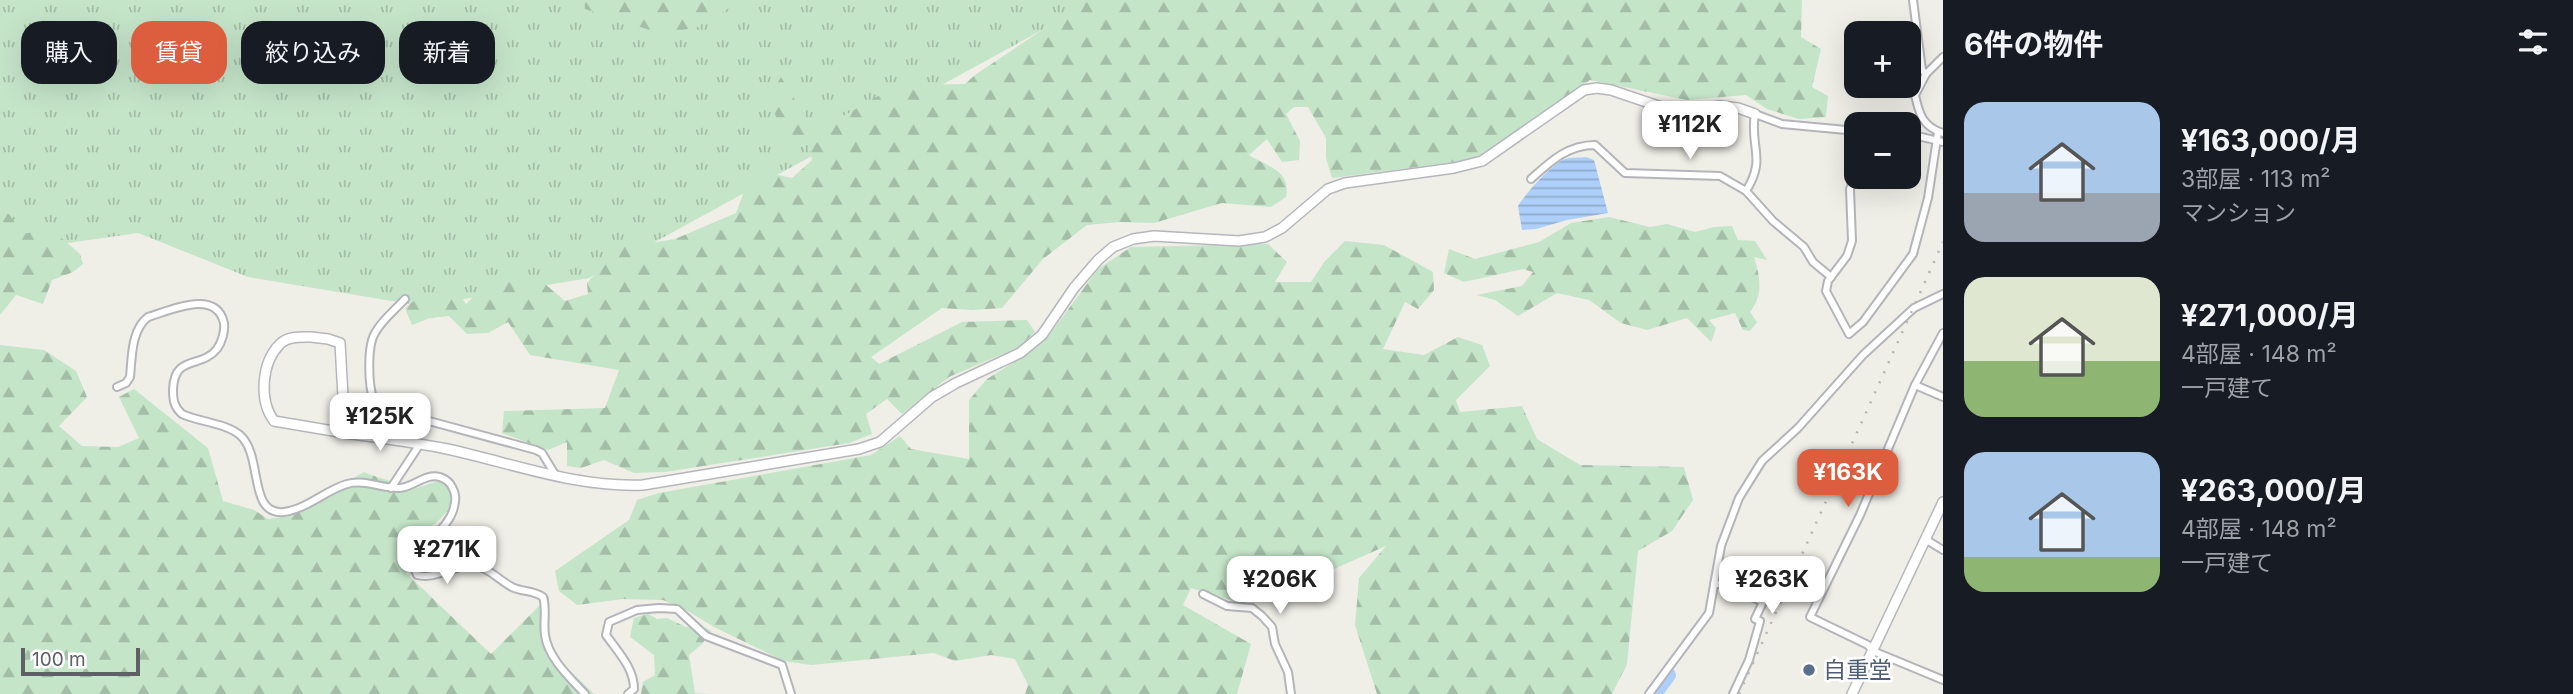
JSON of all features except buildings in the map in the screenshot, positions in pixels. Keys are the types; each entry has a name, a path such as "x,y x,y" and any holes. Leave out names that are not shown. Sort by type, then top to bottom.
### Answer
{"street":[{"path":"1913,0 1922,70 1926,74"},
{"path":"1850,189 1852,241 1847,256 1831,277 1826,291 1849,334 1863,322 1913,254 1941,132 1927,126 1918,110 1915,95 1926,74 1943,57"},
{"path":"345,433 340,343 311,337 294,338 279,345 268,365 264,385 264,401 274,421 345,433 420,444 556,476 618,486 643,485 859,449 880,442 932,397 1020,353 1042,335 1074,288 1113,247 1133,239 1154,236 1239,241 1265,237 1282,228 1328,189 1336,186 1454,168 1482,161 1584,90 1611,90 1679,113 1720,106 1738,108 1782,124 1844,130"},
{"path":"1746,191 1753,180 1758,155 1753,125 1755,114"},
{"path":"1921,138 1940,142"},
{"path":"1531,179 1559,154 1584,145 1595,145 1625,173 1720,176 1746,191 1773,220 1804,247 1813,262 1831,277"},
{"path":"1649,694 1709,614 1721,545 1738,498 1762,461 1798,428 1863,355 1914,308 1943,293"},
{"path":"405,299 373,335 370,368 374,401 392,411 536,450 542,453 556,476"},
{"path":"117,387 126,383 130,377 136,331 143,321 148,317 199,303 212,305 224,323 222,339 217,349 209,355 178,369 173,379 173,398 176,408 182,414 239,434 252,453 258,495 265,505 272,510 285,512 349,483 391,488 407,487 430,477 440,477 449,482 456,499 451,521 414,558 412,568 416,575 429,577 464,566 482,566 514,589 531,590 543,597 545,638 551,652 585,694"},
{"path":"1943,332 1915,385 1860,515 1810,617 1868,645 1873,651 1943,680"},
{"path":"1915,385 1943,397"},
{"path":"391,488 420,444"},
{"path":"1852,694 1943,502"},
{"path":"1926,539 1943,550"},
{"path":"1714,584 1722,584 1763,602 1755,619 1760,621 1749,660 1733,694"},
{"path":"1203,594 1227,606 1252,608 1272,626 1275,644 1288,672 1290,694"},
{"path":"628,694 634,689 634,678 606,635 609,622 637,610 659,607 677,609 706,636 782,665 791,694"}],"green space":[{"path":"0,0 1097,0 589,278 422,306 248,277 138,233 19,250 0,237"},
{"path":"584,0 729,0 729,8 697,27 662,34 585,9"},
{"path":"1087,0 1802,0 1801,37 1821,49 1812,87 1828,96 1826,117 1799,119 1767,109 1746,95 1687,100 1590,80 1479,156 1463,161 1332,178 1326,158 1326,138 1308,107 1294,107 1286,114 1300,141 1299,160 1282,162 1267,139 1249,155 1276,170 1285,181 1286,197 1271,207 1222,203 1154,223 1087,225 1043,259 1002,308 942,308 871,357 879,364 962,322 1027,320 1035,332 1019,347 949,377 902,414 887,399 866,414 872,434 849,443 665,472 634,473 604,460 581,468 567,466 567,442 548,450 502,433 504,411 605,408 619,370 530,355 508,322 488,333 467,334 449,316 430,318 412,325 405,308 423,294 438,292 449,280 466,304 490,281 520,278 538,278 565,301 588,294 587,283 619,248 675,239 736,213 747,184 778,175 792,178 812,160 809,145 781,136 770,94 781,77 808,121 828,125 897,85 965,84"},
{"path":"0,213 9,214 22,233 57,234 80,254 83,264 73,272 52,280 43,304 16,295 0,315"},
{"path":"1609,217 1650,227 1667,224 1695,232 1732,226 1738,240 1755,241 1767,260 1754,257 1759,292 1750,312 1757,322 1750,331 1743,330 1735,313 1709,320 1716,328 1711,342 1687,318 1647,330 1621,323 1589,300 1557,293 1518,316 1495,300 1476,295 1522,286 1533,272 1523,269 1464,282 1444,273 1449,249 1475,259 1539,242 1571,223"},
{"path":"1345,241 1384,245 1433,272 1434,290 1418,309 1405,302 1383,349 1424,355 1458,337 1482,345 1490,366 1456,400 1460,412 1522,406 1537,439 1580,465 1684,467 1693,500 1672,531 1638,551 1627,664 1612,694 1377,694 1355,625 1359,578 1386,546 1302,583 1265,585 1249,565 1232,565 1247,605 1191,588 1183,605 1251,644 1237,694 1025,694 1028,685 1015,659 991,655 955,661 934,653 811,665 784,661 663,600 623,599 577,605 559,591 555,571 629,520 637,500 659,493 871,455 900,436 911,449 969,459 969,400 987,379 1030,352 1050,334 1098,269 1131,247 1268,244 1287,262 1275,282 1311,282 1325,261"},
{"path":"0,345 44,350 76,371 87,397 59,426 82,446 118,447 139,438 119,397 134,389 208,448 223,501 254,510 268,519 288,516 364,472 411,490 438,481 455,483 458,494 449,510 429,529 404,542 399,562 407,574 491,654 549,596 546,633 555,656 594,694 0,694"},
{"path":"648,614 657,619 667,618 686,627 706,628 711,631 702,644 689,655 695,693 710,694 641,694 643,682 655,675 654,655 630,637 634,618"}],"water":[{"path":"1586,157 1594,160 1608,213 1522,230 1518,206 1533,187 1546,173 1567,158"}],"waterway":[{"path":"1655,694 1669,675"}],"railway":[{"path":"1739,694 1943,242"}],"place":[{"name":"自重堂","path":"1809,670"}]}
